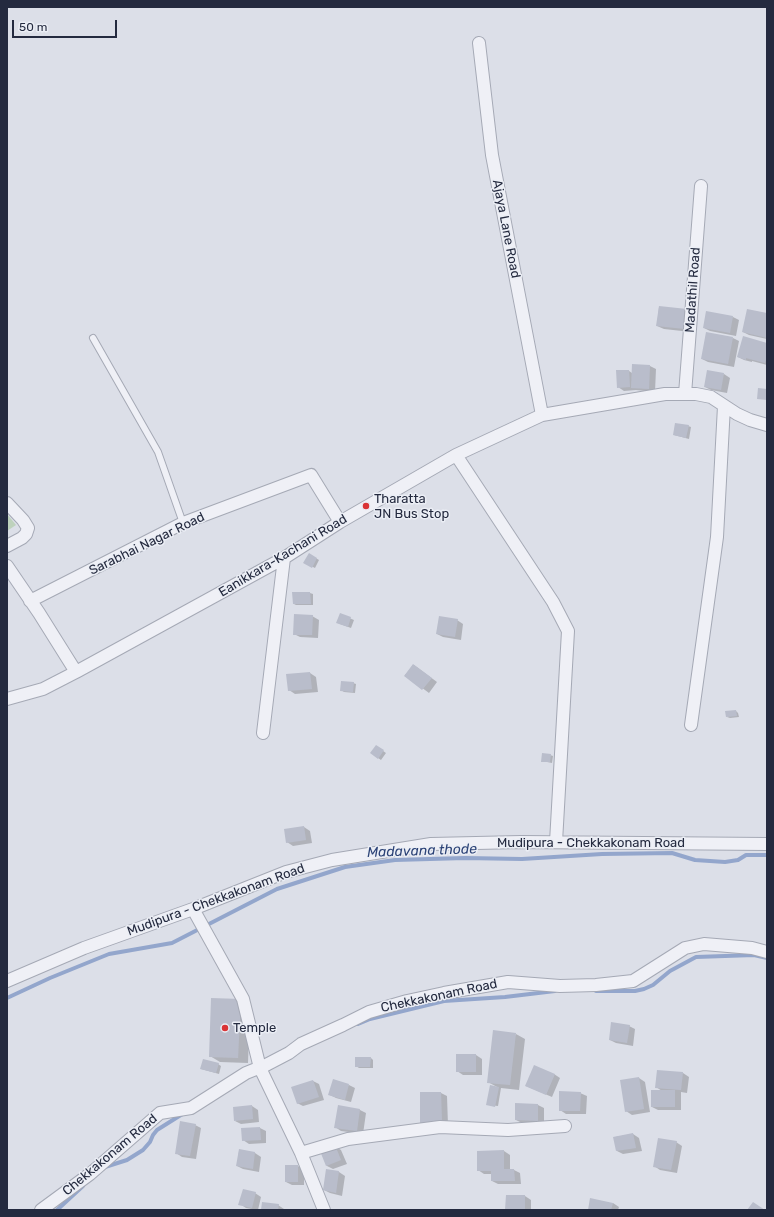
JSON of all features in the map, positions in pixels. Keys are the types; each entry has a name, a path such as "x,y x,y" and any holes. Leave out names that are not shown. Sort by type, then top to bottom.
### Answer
{"street":[{"name":"Ajaya Lane Road","path":"479,43 492,155 542,415"},
{"name":"Madathil Road","path":"685,394 701,186"},
{"name":"Eanikkara-Kachani Road","path":"7,699 44,689 284,558 340,522 456,455 542,415 665,394 696,394 711,397 750,420 767,425"},
{"path":"691,725 717,537 724,406"},
{"path":"456,455 553,602 568,631 556,842"},
{"name":"Sarabhai Nagar Road","path":"30,601 183,523 311,475 340,522"},
{"path":"7,503 28,528 26,534 22,538 7,546"},
{"path":"263,734 284,558"},
{"path":"7,566 76,672"},
{"name":"Mudipura - Chekkakonam Road","path":"7,981 84,948 193,909 286,872 332,860 431,844 556,842 767,844"},
{"path":"193,909 243,999 260,1068 301,1153 324,1210"},
{"name":"Chekkakonam Road","path":"41,1210 90,1174 160,1112 191,1108 242,1075 289,1054 300,1044 368,1012 407,1001 508,982 560,986 596,985 633,981 685,948 704,944 752,948 767,952"},
{"path":"301,1153 348,1139 440,1128 508,1130 565,1126"}],"lane":[{"path":"93,338 158,452 183,523"}],"green space":[{"path":"7,514 16,525 7,531"}],"building":[{"path":"659,306 687,309 685,329 656,326"},
{"path":"747,309 767,313 767,338 742,332"},
{"path":"706,311 733,316 730,333 703,328"},
{"path":"706,332 733,337 728,364 701,359"},
{"path":"743,336 767,343 767,356 765,363 737,357"},
{"path":"632,364 650,365 649,389 631,388"},
{"path":"616,370 629,370 630,387 617,388"},
{"path":"707,370 724,373 721,390 704,387"},
{"path":"758,388 767,389 767,400 757,399"},
{"path":"675,423 689,425 686,438 673,435"},
{"path":"309,553 317,558 312,568 303,563"},
{"path":"292,592 310,592 311,604 293,604"},
{"path":"340,613 351,617 348,627 336,623"},
{"path":"294,614 313,615 312,635 293,635"},
{"path":"439,616 458,619 455,637 436,634"},
{"path":"413,664 432,678 422,690 404,676"},
{"path":"310,672 312,689 288,691 286,674"},
{"path":"341,681 354,682 353,692 340,691"},
{"path":"736,710 737,716 726,717 725,711"},
{"path":"376,745 384,750 378,759 370,753"},
{"path":"542,753 551,754 550,762 541,762"},
{"path":"304,826 306,840 286,843 284,829"},
{"name":"Temple","path":"211,998 241,999 238,1058 209,1057"},
{"path":"611,1022 630,1025 627,1043 609,1040"},
{"path":"493,1030 516,1033 510,1085 487,1083"},
{"path":"456,1054 476,1054 476,1072 456,1072"},
{"path":"355,1057 371,1057 370,1067 355,1067"},
{"path":"203,1059 219,1063 216,1073 200,1069"},
{"path":"534,1065 555,1074 546,1095 525,1086"},
{"path":"657,1070 683,1072 681,1090 655,1088"},
{"path":"639,1077 644,1109 625,1112 620,1080"},
{"path":"333,1079 349,1084 345,1100 328,1095"},
{"path":"313,1080 319,1097 297,1104 291,1087"},
{"path":"490,1085 499,1087 495,1107 486,1105"},
{"path":"651,1090 675,1090 675,1107 651,1107"},
{"path":"559,1091 581,1092 580,1111 559,1111"},
{"path":"420,1092 441,1092 442,1122 420,1123"},
{"path":"515,1103 538,1104 538,1121 515,1120"},
{"path":"252,1105 253,1119 234,1121 233,1107"},
{"path":"338,1105 360,1109 357,1131 334,1128"},
{"path":"180,1121 196,1124 190,1156 175,1154"},
{"path":"260,1127 261,1140 242,1141 241,1128"},
{"path":"633,1133 636,1148 616,1151 613,1137"},
{"path":"658,1138 677,1141 671,1170 653,1167"},
{"path":"335,1145 341,1160 326,1166 320,1151"},
{"path":"239,1149 255,1152 253,1169 236,1166"},
{"path":"504,1150 504,1169 514,1169 515,1181 491,1181 491,1171 477,1171 477,1151"},
{"path":"285,1165 298,1165 298,1182 285,1182"},
{"path":"326,1169 339,1171 336,1193 323,1190"},
{"path":"243,1189 256,1192 252,1208 238,1205"},
{"path":"506,1195 525,1195 525,1210 505,1210"},
{"path":"590,1198 613,1203 611,1210 588,1210"},
{"path":"262,1202 279,1204 278,1210 261,1210"},
{"path":"753,1202 765,1210 747,1210"}],"waterway":[{"name":"Madavana thode","path":"7,998 50,978 109,954 172,943 277,889 345,867 395,860 465,858 522,859 602,854 672,853 695,860 725,862 738,860 746,855 767,855"},
{"path":"596,991 635,991 644,989 653,985 670,971 696,957 754,955 767,958"},
{"path":"358,1024 370,1019 444,1001 505,997 555,991"},
{"path":"105,1167 127,1160 143,1150 157,1130 184,1113"},
{"path":"57,1210 83,1186"}],"place":[{"name":"Tharatta JN Bus Stop","path":"366,506"},
{"name":"Temple","path":"225,1028"}]}
